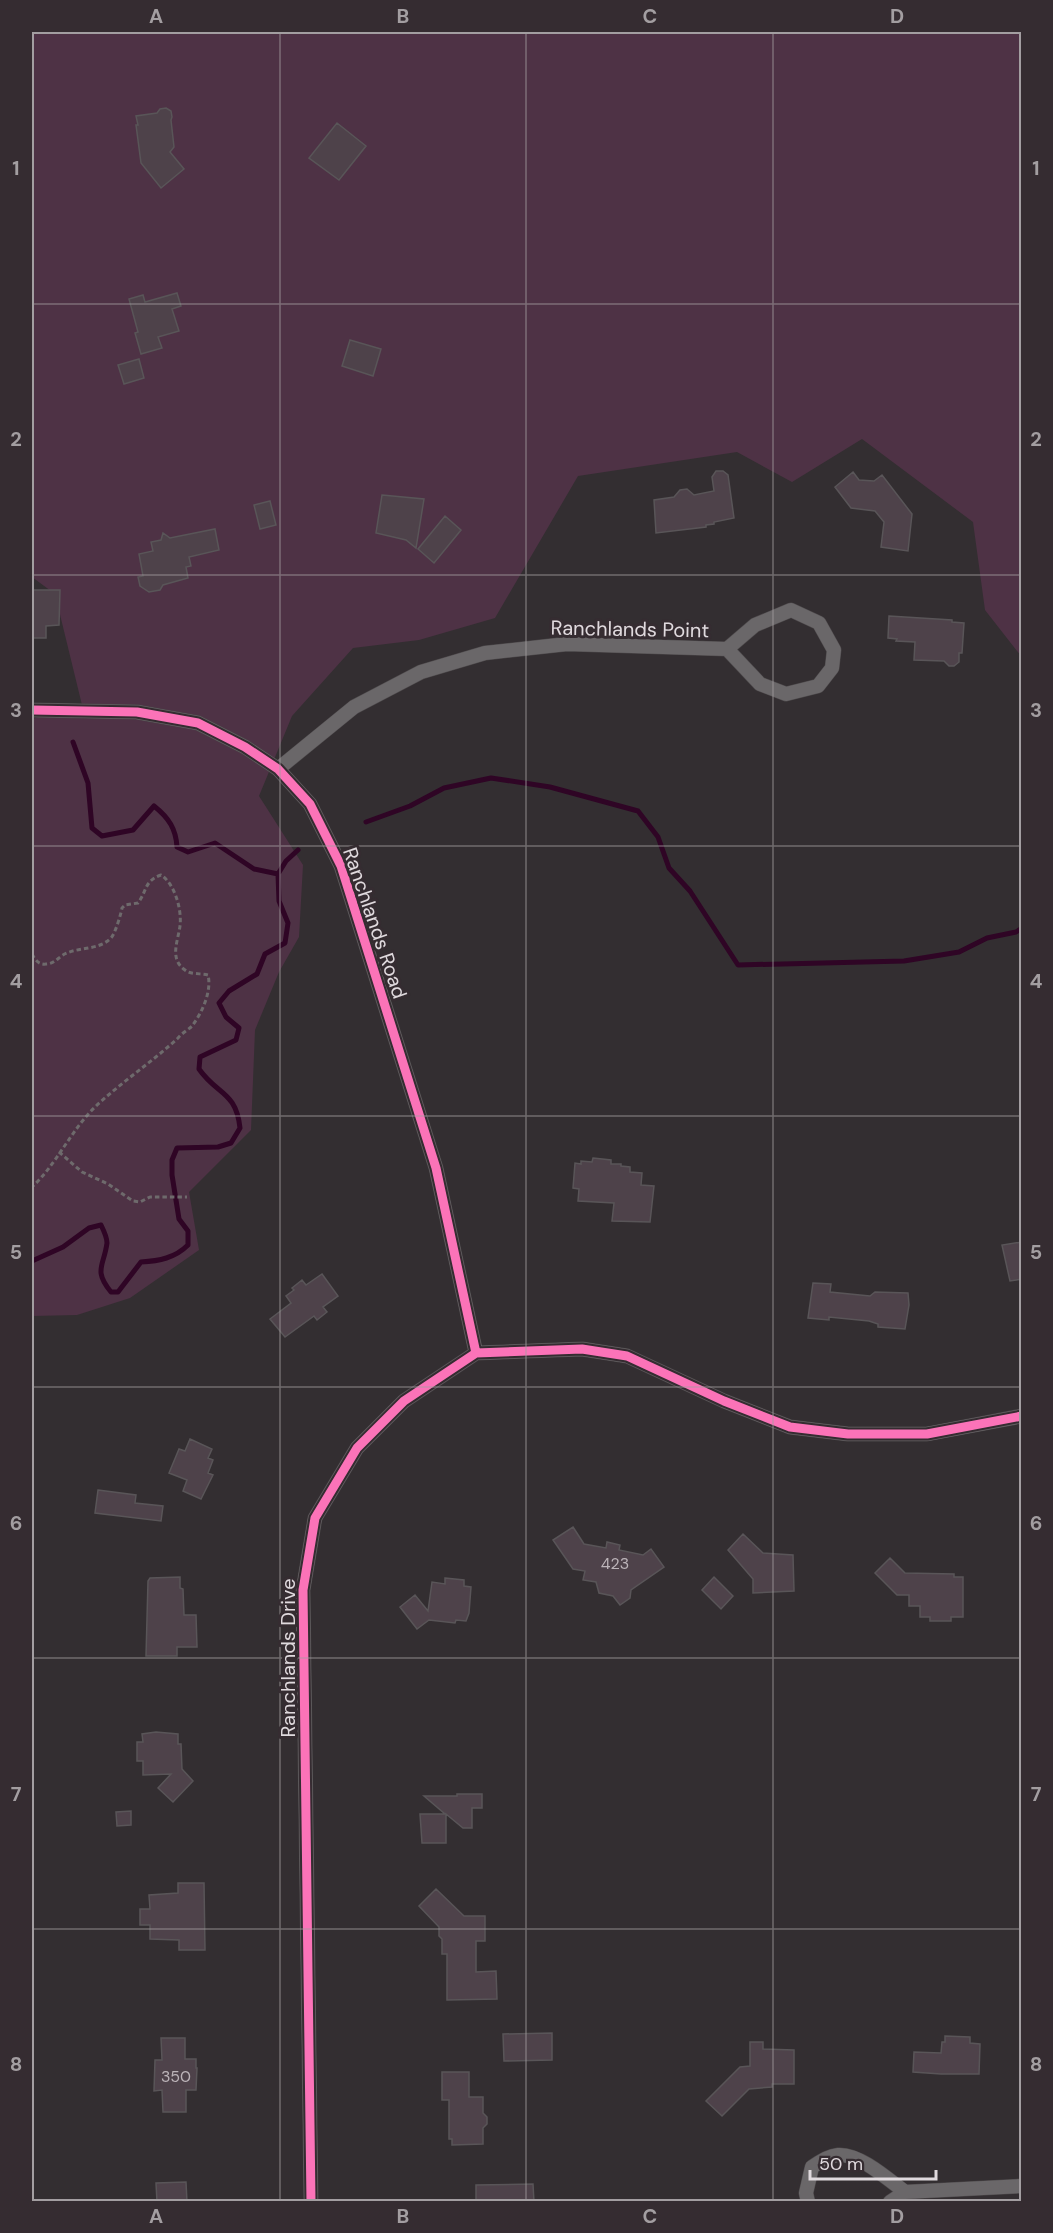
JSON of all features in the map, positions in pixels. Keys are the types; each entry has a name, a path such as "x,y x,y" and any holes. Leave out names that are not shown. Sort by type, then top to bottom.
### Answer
{"street":[{"name":"Ranchlands Point","path":"278,769 354,708 421,672 485,653 567,644 727,649 755,625 791,610 819,623 834,650 832,668 818,686 786,694 760,684 727,649"},
{"name":"Ranchlands Road","path":"32,710 137,712 198,723 245,747 278,769 310,804 341,866 436,1168 476,1353"},
{"name":"Ranchlands Drive","path":"311,2202 303,1590 315,1518 357,1448 404,1401 476,1353 536,1349 582,1349 627,1356 724,1401 790,1427 837,1432 927,1434 1022,1416"},
{"path":"808,2202 806,2193 812,2167 824,2159 840,2154 870,2164 905,2192"},
{"path":"890,2202 905,2192 1022,2186"}],"path":[{"path":"32,954 35,960 44,965 53,963 65,954 101,945 113,937 122,908 125,905 138,903 144,888 154,877 161,875 171,887 180,916 175,951 177,960 184,970 193,974 208,975 210,984 200,1012 191,1027 146,1065 119,1084 106,1099 94,1108 59,1152 42,1178 32,1187"},
{"path":"59,1152 82,1172 108,1184 133,1201 140,1202 150,1197 187,1197"}],"shaded area":[{"path":"32,32 1021,32 1021,656 985,610 973,522 862,439 792,482 737,452 578,476 495,618 419,640 353,648 292,716 259,796 303,865 299,937 279,972 255,1030 251,1130 189,1192 199,1250 130,1298 77,1315 32,1316 32,719 82,705 55,594 32,577"}],"building":[{"path":"166,108 171,111 172,117 174,147 170,152 184,169 161,188 141,163 136,116 157,113 160,109"},
{"path":"337,123 366,146 339,180 309,158"},
{"path":"177,293 181,306 172,309 179,331 158,337 162,348 141,354 129,299 143,295 145,302"},
{"path":"350,340 381,349 373,376 342,366"},
{"path":"139,359 144,378 124,384 118,365"},
{"path":"716,471 723,471 728,475 734,518 714,522 706,527 656,533 654,500 674,497 680,490 687,489 694,495 714,491 712,477"},
{"path":"853,472 859,480 874,481 882,475 912,514 908,551 881,547 884,522 875,511 851,508 835,487"},
{"path":"382,495 424,499 416,548 406,540 376,533"},
{"path":"270,501 276,525 260,529 254,505"},
{"path":"445,516 461,530 434,563 418,549"},
{"path":"215,529 219,550 189,557 191,566 186,567 188,578 163,585 160,590 149,592 140,586 138,577 143,576 139,554 153,551 151,542 161,540 163,533 170,538"},
{"path":"32,590 60,590 59,625 46,626 46,638 32,638"},
{"path":"889,616 952,620 952,622 964,623 962,653 959,653 959,662 954,666 949,666 944,661 914,660 915,642 888,638"},
{"path":"593,1158 611,1160 611,1164 630,1167 630,1172 642,1173 641,1185 654,1186 650,1222 612,1221 614,1203 578,1201 579,1189 573,1188 575,1163 592,1162"},
{"path":"1022,1242 1022,1279 1010,1281 1002,1245"},
{"path":"322,1274 338,1296 323,1307 327,1312 317,1320 314,1316 285,1337 270,1319 291,1303 286,1296 294,1290 292,1288 302,1280 306,1285"},
{"path":"813,1283 831,1284 830,1292 870,1296 875,1292 908,1293 909,1305 905,1329 878,1327 878,1324 869,1321 829,1317 829,1320 808,1318"},
{"path":"190,1439 212,1449 208,1458 213,1460 208,1473 213,1475 201,1499 183,1491 187,1480 169,1473 179,1449 185,1451"},
{"path":"98,1490 136,1495 135,1503 163,1506 161,1521 95,1513"},
{"path":"573,1527 584,1544 606,1548 607,1542 620,1545 619,1550 643,1555 651,1549 664,1567 631,1590 630,1598 620,1605 613,1596 599,1593 596,1582 583,1580 585,1571 573,1569 553,1540"},
{"path":"743,1534 763,1553 793,1555 794,1591 753,1593 753,1579 728,1550"},
{"path":"890,1558 905,1573 954,1574 954,1577 963,1577 963,1617 951,1617 951,1621 930,1621 930,1617 920,1617 920,1606 909,1606 909,1595 897,1595 875,1573"},
{"path":"180,1577 184,1615 196,1615 197,1647 177,1647 177,1656 146,1656 148,1581 150,1578"},
{"path":"714,1577 733,1596 721,1609 702,1590"},
{"path":"445,1578 464,1580 464,1586 471,1587 469,1613 466,1621 456,1620 455,1623 429,1620 417,1629 400,1607 415,1595 428,1611 432,1582 445,1584"},
{"path":"156,1732 178,1734 178,1744 181,1744 182,1769 193,1781 173,1802 158,1788 171,1774 143,1775 143,1761 137,1761 137,1742 143,1742 142,1734"},
{"path":"457,1794 482,1794 482,1808 472,1808 472,1828 463,1828 446,1814 446,1843 422,1843 420,1814 445,1814 424,1796 457,1796"},
{"path":"131,1811 131,1825 117,1826 116,1812"},
{"path":"178,1883 204,1883 205,1950 179,1950 179,1940 150,1939 150,1925 140,1925 140,1909 150,1909 149,1895 178,1893"},
{"path":"436,1889 464,1916 485,1916 485,1941 476,1941 476,1972 496,1971 497,1999 447,2000 447,1954 442,1954 439,1927 419,1906"},
{"path":"552,2033 552,2060 504,2061 503,2034"},
{"path":"945,2036 970,2037 970,2043 980,2044 979,2074 913,2072 914,2052 941,2053"},
{"path":"161,2038 185,2038 185,2059 196,2059 196,2090 186,2090 186,2112 163,2112 162,2090 154,2091 155,2060 162,2060"},
{"path":"750,2042 763,2042 763,2049 794,2050 794,2084 772,2084 772,2087 749,2089 722,2116 706,2101 740,2067 750,2066"},
{"path":"442,2072 469,2072 469,2097 483,2097 483,2113 487,2117 487,2124 483,2128 483,2144 452,2145 452,2139 449,2139 449,2100 442,2100"},
{"path":"186,2182 187,2202 157,2202 156,2183"},
{"path":"533,2184 534,2202 476,2202 476,2185"}],"waterway":[{"path":"73,742 88,783 92,828 102,836 133,830 154,806 171,824 177,847 188,852 215,843 254,869 278,874"},
{"path":"366,822 410,806 444,788 491,778 550,787 638,811 658,837 669,868 690,891 738,965 904,961 959,952 987,938 1016,932 1022,928"},
{"path":"278,874 286,861 298,850"},
{"path":"32,1261 63,1247 89,1228 101,1225 107,1243 101,1268 102,1278 111,1292 118,1292 141,1262 166,1258 178,1253 188,1245 188,1231 179,1219 172,1160 177,1148 218,1147 231,1143 240,1128 238,1116 230,1100 199,1069 200,1057 236,1040 239,1028 226,1017 219,1003 229,991 257,974 265,954 285,943 288,923 279,901 278,874"}],"cycle path":[{"path":"32,710 137,712 198,723 245,747 278,769 310,804 341,866 436,1168 476,1353"},
{"path":"311,2202 303,1590 315,1518 357,1448 404,1401 476,1353 582,1349 627,1356 724,1401 790,1427 848,1434 927,1434 1022,1416"}]}
